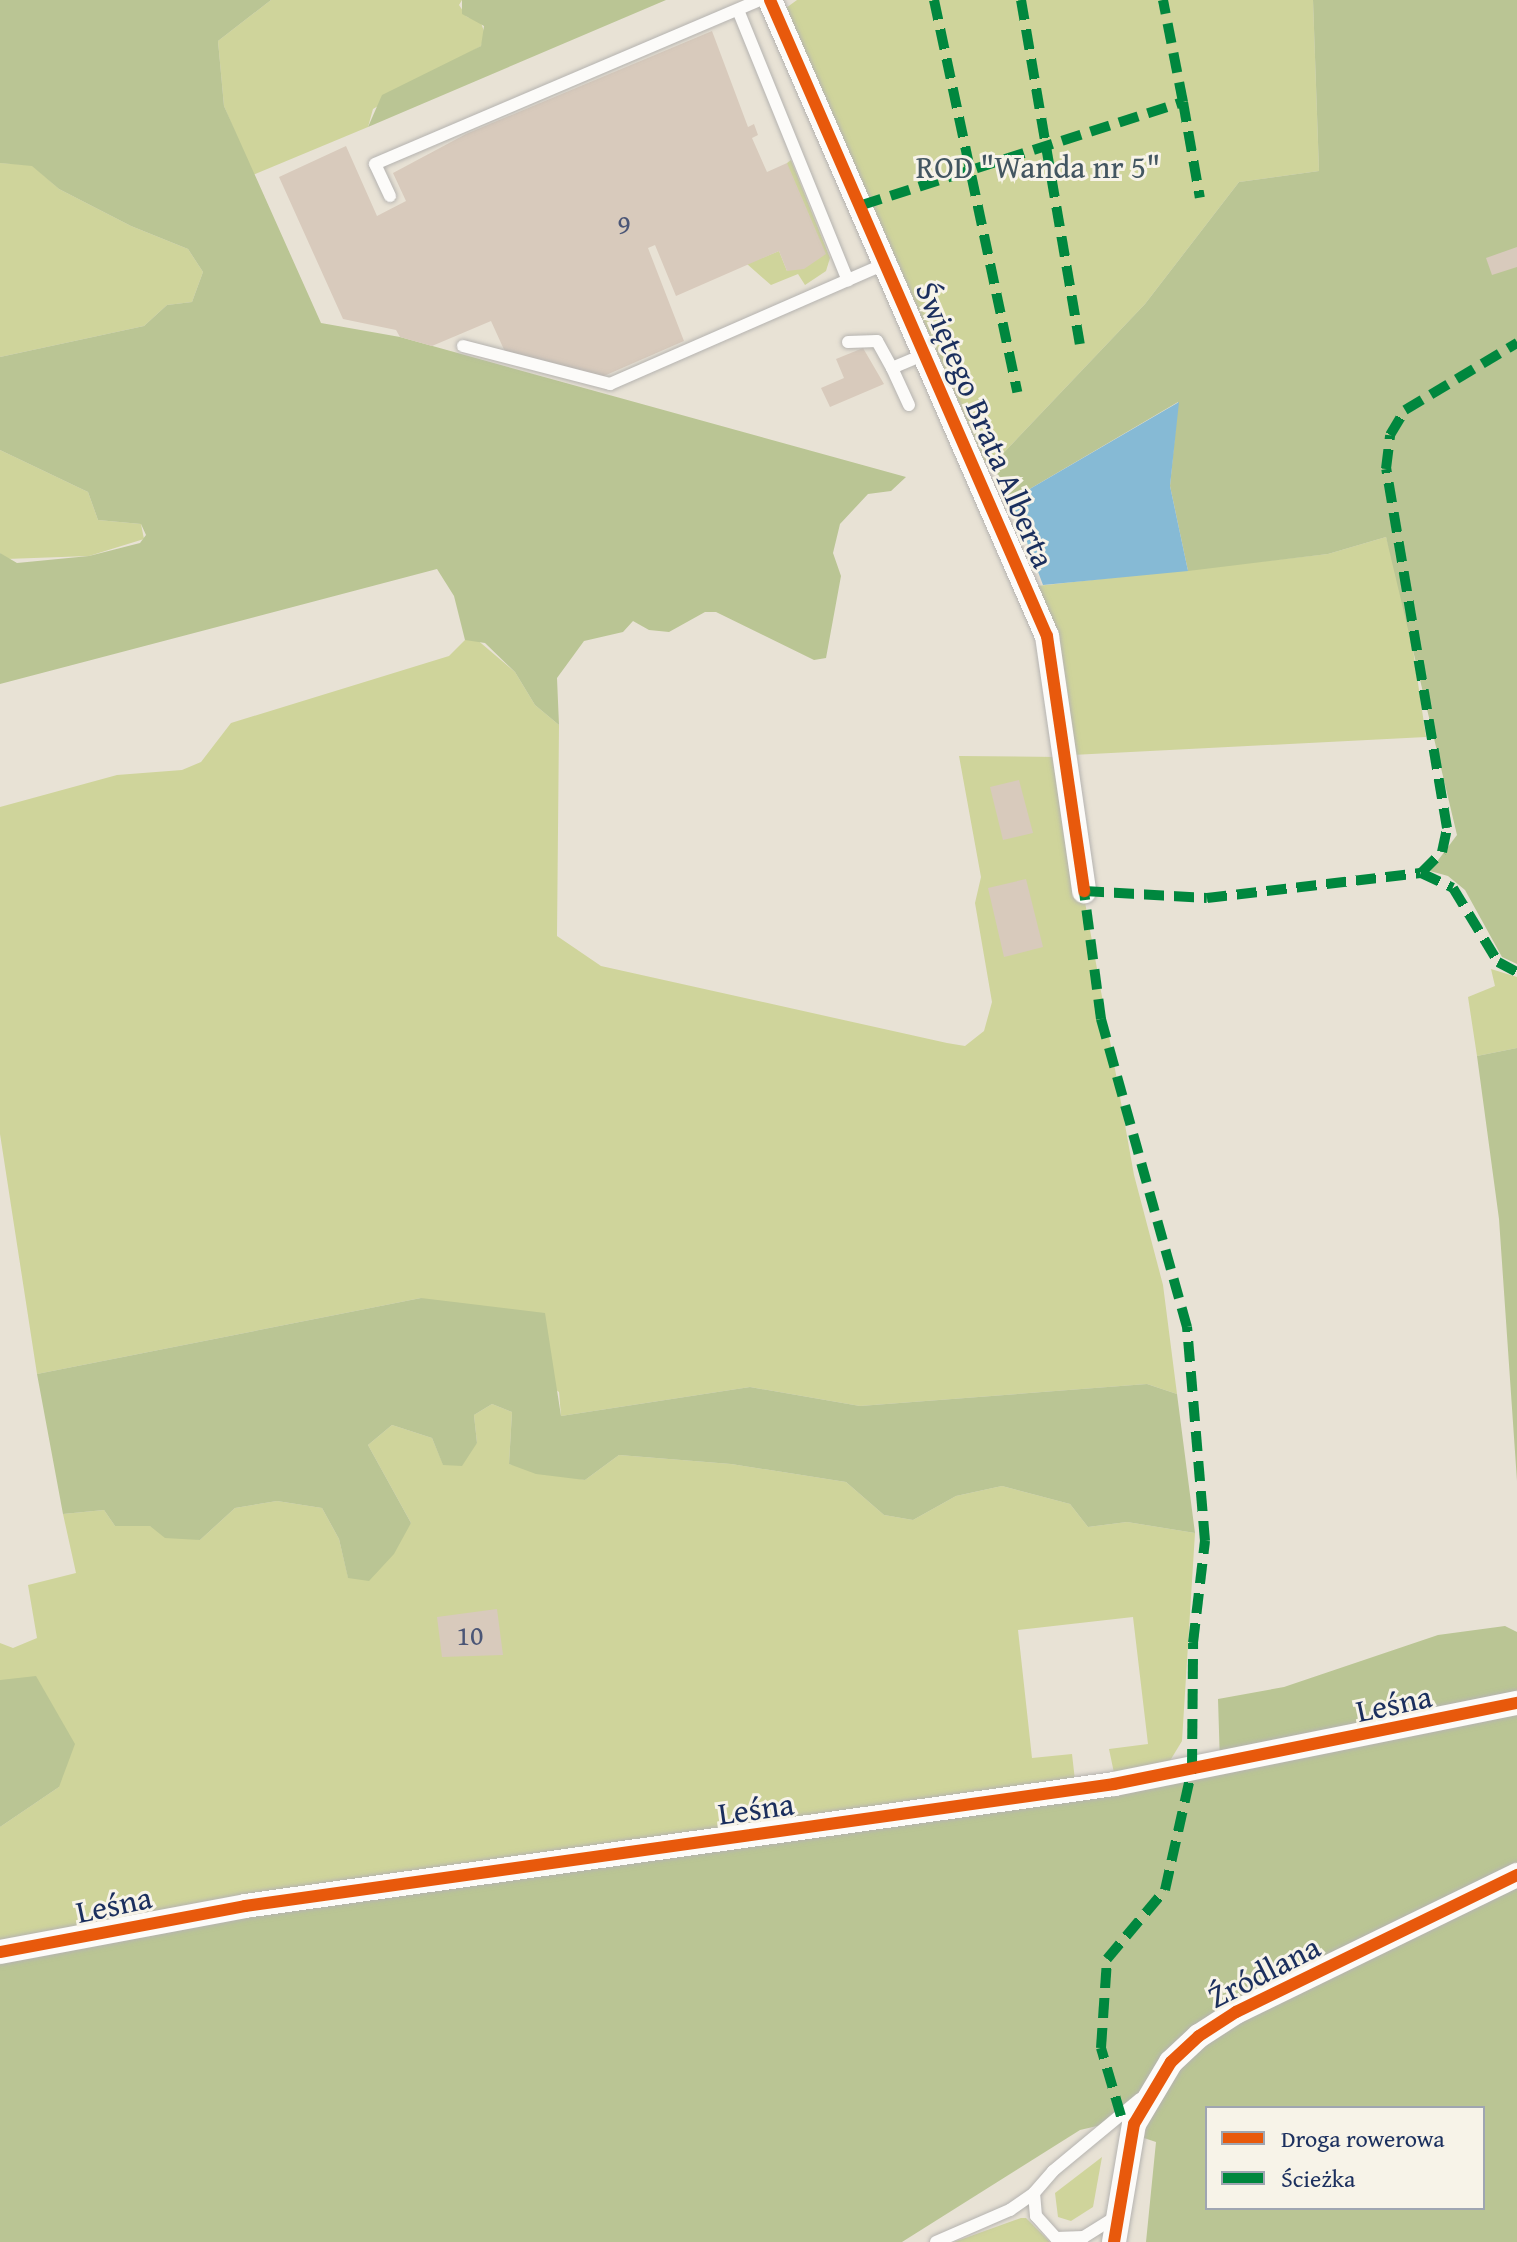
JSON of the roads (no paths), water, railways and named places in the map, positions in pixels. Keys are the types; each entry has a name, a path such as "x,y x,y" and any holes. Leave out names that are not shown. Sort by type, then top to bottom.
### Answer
{"street":[{"name":"Świętego Brata Alberta","path":"770,0 1047,636 1084,891"},
{"name":"Leśna","path":"0,1952 245,1906 1114,1784 1517,1703"},
{"name":"Źródlana","path":"1114,2230 1134,2124 1171,2062 1199,2036 1236,2012 1517,1875"}],"lane":[{"path":"390,196 375,164 759,0"},
{"path":"738,10 848,281"},
{"path":"463,346 610,384 887,263"},
{"path":"848,342 877,341 909,405"},
{"path":"892,368 925,354"},
{"path":"936,2242 1010,2210 1034,2193 1053,2171 1157,2084"},
{"path":"1034,2193 1036,2216 1056,2238 1084,2237 1114,2230"}],"water":[{"path":"1179,402 1170,486 1188,571 1043,585 1011,500"}],"park label":[{"name":"ROD \"Wanda nr 5\"","path":"1038,167"}]}
